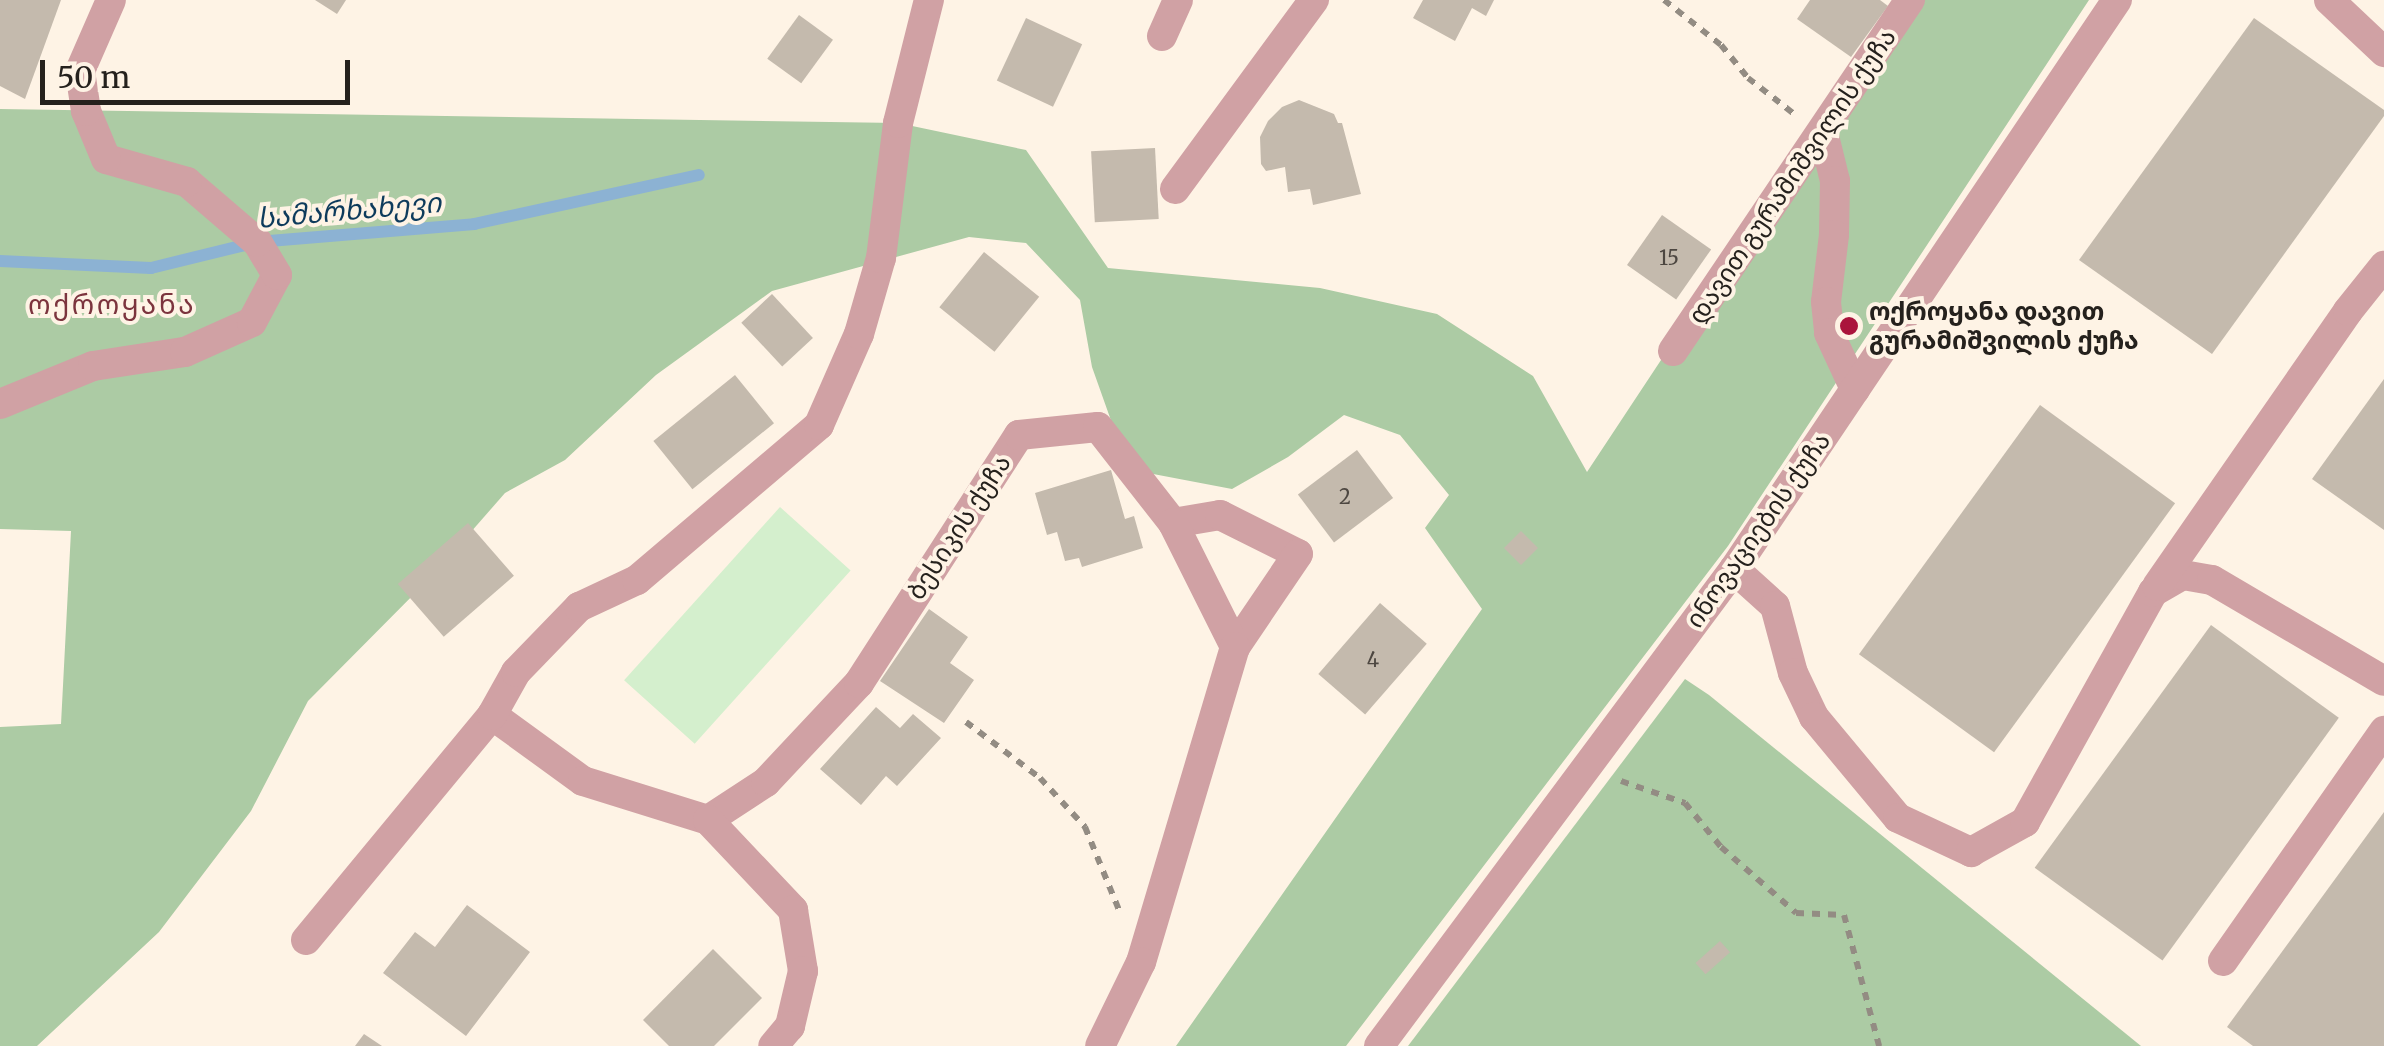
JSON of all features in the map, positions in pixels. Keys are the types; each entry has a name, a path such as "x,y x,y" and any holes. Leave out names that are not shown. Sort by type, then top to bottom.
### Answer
{"street":[{"path":"0,404 92,366 185,352 252,322 277,275 257,242 187,182 106,159 86,111 80,71 111,0"},
{"path":"306,940 492,715 516,672 579,608 636,580 819,424 858,334 881,258 898,123 929,0"},
{"path":"1162,36 1178,0"},
{"path":"1174,188 1314,0"},
{"name":"დავით გურამიშვილის ქუჩა","path":"1674,351 1910,0"},
{"name":"ინოვაციების ქუჩა","path":"1380,1046 1734,569 2117,0"},
{"path":"2329,0 2384,52"},
{"path":"1824,132 1835,181 1826,302 1828,333 1855,390"},
{"path":"1734,569 1776,606 1793,672 1814,717 1898,818 1971,852 2025,822 2153,592 2348,311 2384,266"},
{"name":"ბესიკის ქუჩა","path":"708,820 766,782 858,683 1019,435 1098,427 1173,523 1235,647"},
{"path":"1100,1046 1141,962 1235,647 1298,554 1220,515 1173,523"},
{"path":"2153,592 2183,575 2212,580 2384,681"},
{"path":"492,715 583,781 708,820 793,910 803,971 790,1026 773,1046"},
{"path":"2224,961 2384,731"}],"path":[{"path":"1664,0 1721,44 1772,98 1824,132"},
{"path":"966,722 1040,778 1085,827 1141,962"},
{"path":"1591,760 1620,780 1685,803 1720,847 1796,913 1844,915 1879,1046"}],"green space":[{"path":"1899,0 2089,0 1728,546 1346,1046 1176,1046 1482,609 1425,528 1449,495 1400,435 1344,415 1288,457 1232,489 1148,473 1119,443 1092,367 1080,300 1026,243 969,237 772,291 656,375 565,460 505,493 435,573 308,701 251,811 159,932 37,1046 0,1046 0,727 61,724 71,531 0,529 0,109 898,123 1026,150 1108,268 1320,288 1437,314 1533,376 1587,472"},
{"path":"780,507 851,571 695,744 624,680"},
{"path":"1685,679 1709,695 2141,1046 1408,1046"}],"building":[{"path":"0,0 61,0 25,99 0,86"},
{"path":"315,0 346,0 337,14"},
{"path":"1423,0 1494,0 1486,16 1472,8 1455,41 1413,18"},
{"path":"1810,0 1880,0 1888,6 1851,57 1797,19"},
{"path":"799,15 833,40 801,83 767,59"},
{"path":"1026,18 1082,44 1053,107 997,81"},
{"path":"2254,18 2384,110 2384,116 2212,354 2079,260"},
{"path":"1299,100 1334,114 1342,123 1361,194 1313,205 1310,189 1288,192 1285,167 1266,171 1261,164 1260,137 1268,121 1282,107"},
{"path":"1155,148 1159,219 1095,222 1091,151"},
{"path":"1662,215 1711,249 1676,299 1627,265"},
{"path":"984,252 1039,297 994,352 939,307"},
{"path":"772,294 813,338 782,367 741,323"},
{"path":"735,375 774,423 692,489 653,441"},
{"path":"2384,379 2384,530 2312,479"},
{"path":"2040,405 2175,503 1994,752 1859,654"},
{"path":"1357,450 1393,498 1334,542 1298,495"},
{"path":"1111,470 1125,519 1134,516 1143,548 1082,567 1079,558 1065,561 1057,532 1047,535 1035,493"},
{"path":"468,523 514,576 444,637 398,584"},
{"path":"1521,531 1538,548 1521,565 1504,548"},
{"path":"1380,603 1427,644 1365,715 1318,674"},
{"path":"929,609 968,637 950,663 974,680 944,723 880,681"},
{"path":"2211,625 2339,718 2162,961 2035,868"},
{"path":"876,707 900,728 913,714 941,738 897,786 886,776 861,805 820,769"},
{"path":"2384,812 2384,1046 2253,1046 2227,1027"},
{"path":"467,905 530,952 466,1036 383,973 415,932 435,947"},
{"path":"1720,941 1730,952 1706,974 1695,963"},
{"path":"713,949 762,998 714,1046 669,1046 643,1020"},
{"path":"364,1034 382,1046 355,1046"}],"waterway":[{"name":"სამარხახევი","path":"0,261 151,268 257,242 474,224 699,175"}],"place":[{"name":"ოქროყანა დავით გურამიშვილის ქუჩა","path":"1849,326"}],"district":[{"name":"ოქროყანა","path":"112,304"}]}
